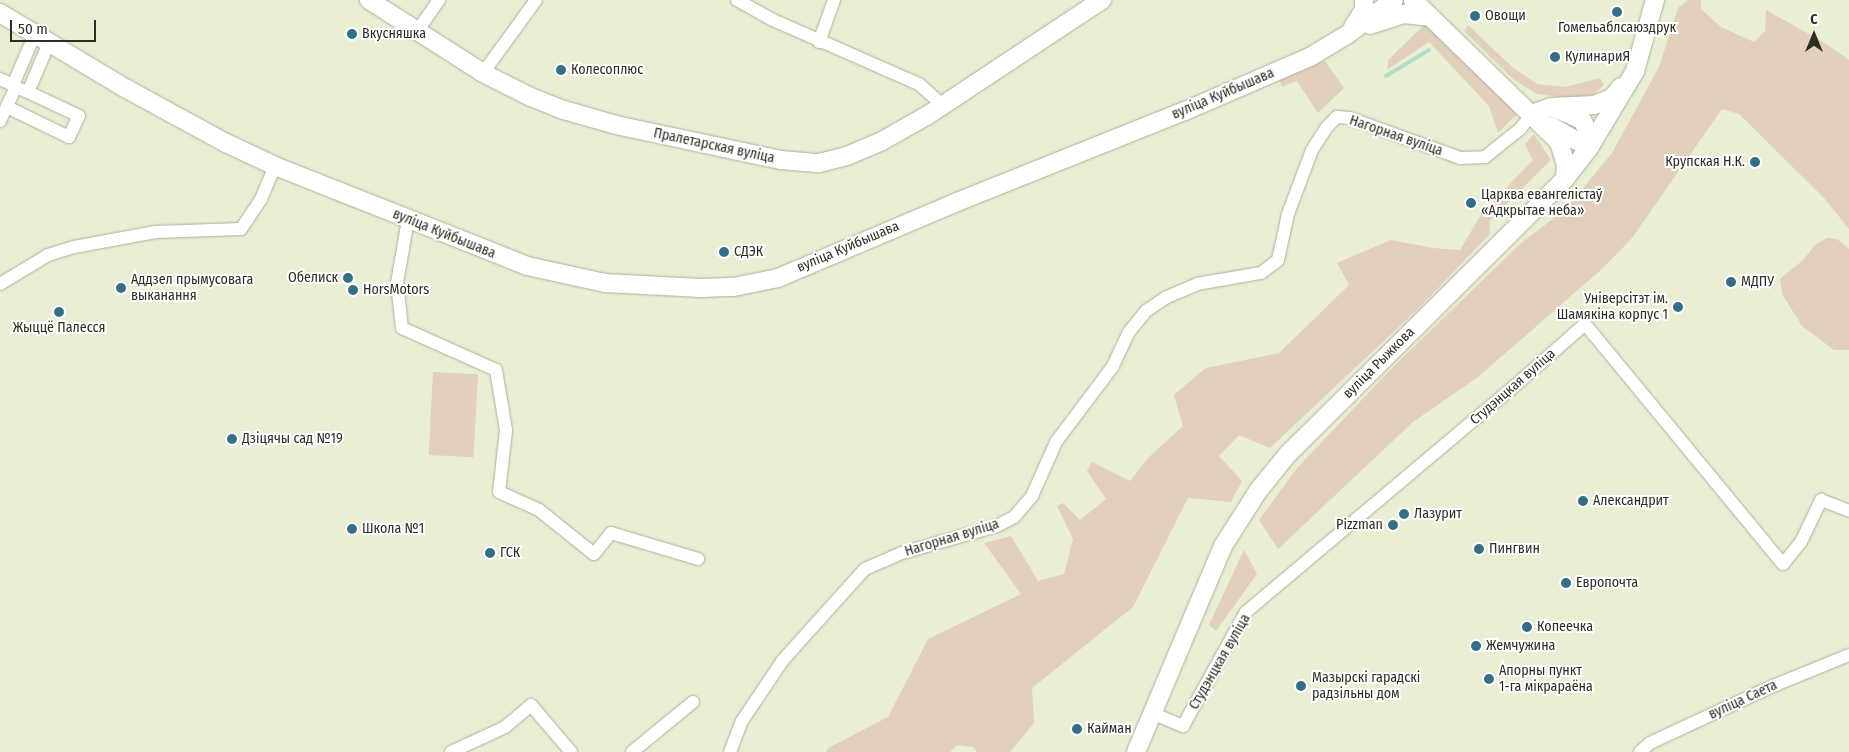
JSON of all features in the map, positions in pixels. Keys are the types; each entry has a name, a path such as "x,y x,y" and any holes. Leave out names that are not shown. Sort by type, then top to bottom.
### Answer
{"main road":[{"name":"Пралетарская вуліца","path":"369,0 483,73 531,97 573,113 764,156 819,163 847,156 882,141 942,105 1102,0"},
{"path":"1348,34 1364,10 1364,0"},
{"name":"вуліца Куйбышава","path":"0,13 125,88 226,143 275,166 526,266 605,284 667,288 734,287 778,278 957,202 1185,111 1310,57 1348,34 1394,0"},
{"path":"1413,0 1431,8 1560,142 1566,165 1565,179"},
{"name":"вуліца Рыжкова","path":"1136,752 1223,546 1258,492 1288,454 1565,179 1589,148 1635,72 1655,0"},
{"path":"1348,34 1403,14 1431,8"},
{"path":"1532,114 1551,107 1594,105 1612,98 1635,72"},
{"path":"1532,114 1589,148 1590,135 1582,120 1551,107"}],"street":[{"path":"418,30 439,0"},
{"path":"483,73 536,0"},
{"path":"737,0 819,42 919,84 942,105"},
{"path":"819,42 834,0"},
{"path":"0,121 15,86 42,38"},
{"path":"28,92 42,38"},
{"path":"0,79 79,116 69,137 7,107"},
{"name":"Нагорная вуліца","path":"730,752 742,722 783,660 865,569 902,553 998,526 1014,516 1032,496 1056,442 1113,366 1130,332 1146,311 1166,298 1197,284 1261,273 1278,260 1288,214 1312,150 1337,117 1349,118 1460,158 1485,157 1520,129 1532,114"},
{"path":"0,284 48,255 84,245 156,232 241,229 261,199 275,166"},
{"path":"408,220 397,284 402,328 496,370 506,430 499,492 539,510 594,554 611,533 698,559"},
{"name":"Студэнцкая вуліца","path":"1152,713 1183,726 1246,612 1510,390 1585,324 1784,564 1801,542 1821,500 1849,511"},
{"name":"вуліца Саета","path":"1640,752 1650,743 1764,690 1849,655"},
{"path":"632,752 693,702"},
{"path":"451,752 505,727 531,705 571,752"}],"shaded area":[{"path":"1688,0 1701,0 1701,9 1721,27 1754,42 1765,31 1766,10 1825,43 1849,60 1849,229 1824,198 1739,114 1722,109 1632,238 1603,268 1478,377 1413,422 1278,549 1259,520 1297,468 1393,367 1521,243 1566,209 1612,153 1659,67 1678,8"},
{"path":"1426,23 1518,113 1498,133 1489,106 1429,42 1387,70 1388,60"},
{"path":"1468,25 1512,67 1537,84 1566,87 1600,78 1604,85 1593,95 1570,98 1537,94 1513,79 1464,31"},
{"path":"1325,61 1344,88 1318,113 1297,81 1282,87 1279,79"},
{"path":"1534,134 1551,160 1490,221 1490,234 1421,306 1270,448 1239,435 1219,456 1242,481 1231,502 1188,498 1133,607 1032,688 1034,723 1010,752 977,752 973,747 957,745 950,752 826,752 828,748 888,717 928,639 1021,594 984,543 1011,536 1038,581 1064,574 1073,539 1057,506 1063,503 1080,520 1106,499 1087,471 1092,462 1130,481 1148,458 1183,426 1174,395 1206,368 1279,353 1349,285 1337,263 1391,240 1433,248 1460,250 1482,213 1533,160 1525,144"},
{"path":"1827,238 1837,239 1849,249 1849,350 1834,350 1802,326 1782,294 1780,279 1802,261 1815,245"},
{"path":"433,372 478,374 474,457 429,455"},
{"path":"1244,550 1257,574 1216,631 1209,625"}],"waterway":[{"path":"1386,76 1429,50"}],"place":[{"name":"Гомельаблсаюздрук","path":"1617,12"},
{"name":"Овощи","path":"1475,16"},
{"name":"Вкусняшка","path":"352,34"},
{"name":"КулинариЯ","path":"1555,57"},
{"name":"Колесоплюс","path":"561,70"},
{"name":"Крупская Н.К.","path":"1755,162"},
{"name":"Царква евангелістаў «Адкрытае неба»","path":"1471,203"},
{"name":"СДЭК","path":"724,252"},
{"name":"Обелиск","path":"348,278"},
{"name":"МДПУ","path":"1731,282"},
{"name":"Аддзел прымусовага выканання","path":"121,288"},
{"name":"HorsMotors","path":"353,290"},
{"name":"Універсітэт ім. Шамякіна корпус 1","path":"1678,307"},
{"name":"Жыццё Палесся","path":"59,312"},
{"name":"Дзіцячы сад №19","path":"232,439"},
{"name":"Александрит","path":"1583,501"},
{"name":"Лазурит","path":"1404,514"},
{"name":"Pizzman","path":"1393,525"},
{"name":"Школа №1","path":"352,529"},
{"name":"Пингвин","path":"1479,549"},
{"name":"ГСК","path":"490,553"},
{"name":"Европочта","path":"1566,583"},
{"name":"Копеечка","path":"1527,627"},
{"name":"Жемчужина","path":"1476,646"},
{"name":"Апорны пункт 1-га мікрараёна","path":"1489,679"},
{"name":"Мазырскі гарадскі радзільны дом","path":"1301,686"},
{"name":"Кайман","path":"1077,729"}]}
